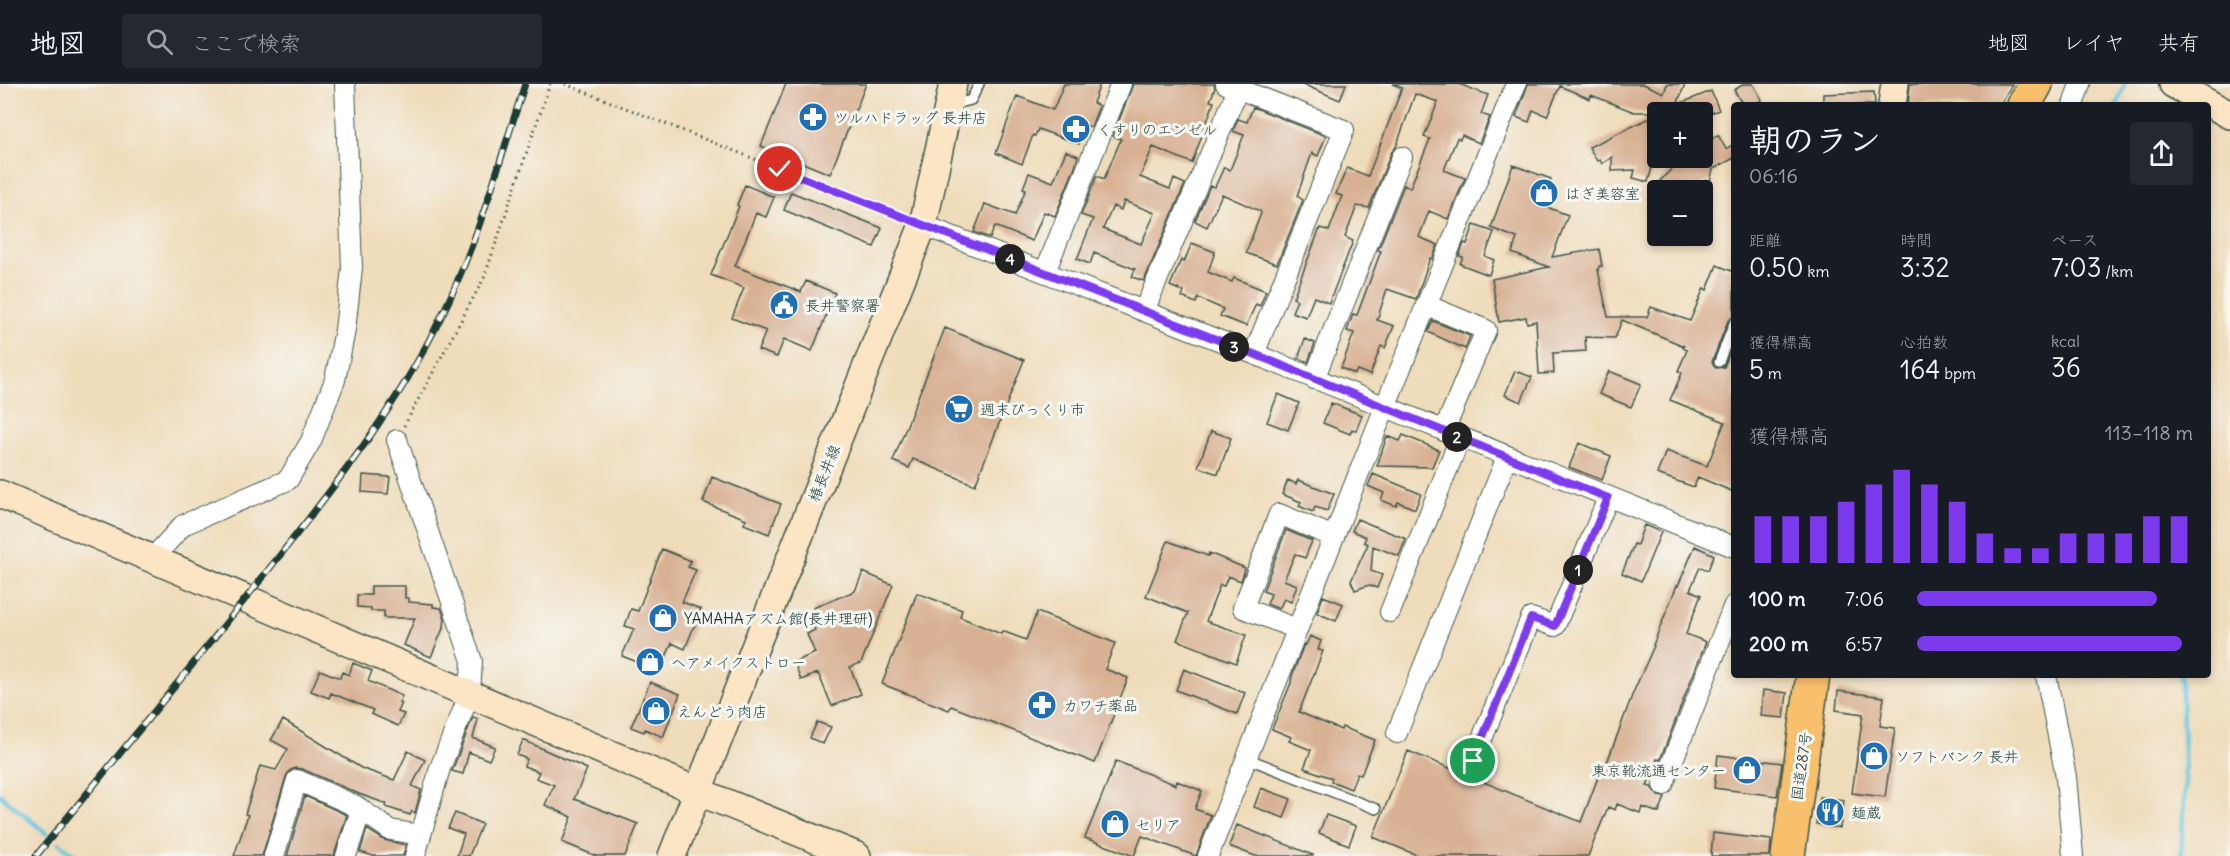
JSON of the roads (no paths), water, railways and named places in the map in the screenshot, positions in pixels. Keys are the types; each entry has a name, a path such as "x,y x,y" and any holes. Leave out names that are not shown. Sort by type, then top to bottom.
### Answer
{"highway":[{"path":"2026,102 2036,84"},
{"name":"国道287号","path":"1788,856 1813,678"}],"street":[{"path":"152,559 183,525 288,480 311,441 335,380 345,330 352,268 345,84"},
{"path":"1045,272 1121,84"},
{"path":"1208,856 1385,407 1516,84"},
{"path":"1892,102 1895,84"},
{"path":"2074,102 2080,84"},
{"path":"2173,84 2206,102"},
{"path":"1144,311 1232,86 1344,130 1254,354"},
{"name":"椿長井線","path":"672,856 923,225 951,95"},
{"path":"2211,105 2230,115"},
{"path":"1314,379 1402,157"},
{"path":"923,225 1254,354 1731,546"},
{"path":"1390,612 1486,330 1426,305"},
{"path":"397,440 472,661 470,693 440,768 415,856"},
{"path":"1397,733 1507,457"},
{"path":"0,494 697,791 857,856"},
{"path":"1473,761 1531,618 1555,626 1608,498"},
{"path":"1297,629 1243,608 1279,514 1334,537"},
{"path":"1663,785 1731,612"},
{"path":"2047,678 2066,777 2073,856"},
{"path":"274,856 297,780 361,810 390,830 421,835"},
{"path":"346,856 361,810"}],"lane":[{"path":"951,95 971,100 979,84"},
{"path":"1719,362 1731,331"},
{"path":"1246,758 1376,809"}],"waterway":[{"path":"2118,102 2125,84"},
{"path":"2181,678 2185,780 2181,856"},
{"path":"0,795 47,834"},
{"path":"59,843 76,856"}],"railway":[{"path":"36,856 214,638 319,505 386,413 425,349 455,287 487,201 525,84"}],"place":[{"name":"ツルハドラッグ 長井店","path":"813,117"},
{"name":"くすりのエンゼル","path":"1076,129"},
{"name":"はぎ美容室","path":"1544,193"},
{"name":"長井警察署","path":"784,305"},
{"name":"週末びっくり市","path":"959,409"},
{"name":"YAMAHAアズム館(長井理研)","path":"663,618"},
{"name":"ヘアメイクストロー","path":"650,662"},
{"name":"カワチ薬品","path":"1042,705"},
{"name":"えんどう肉店","path":"656,711"},
{"name":"ソフトバンク 長井","path":"1874,756"},
{"name":"東京靴流通センター","path":"1747,770"},
{"name":"麺蔵","path":"1830,812"},
{"name":"セリア","path":"1115,824"}]}
